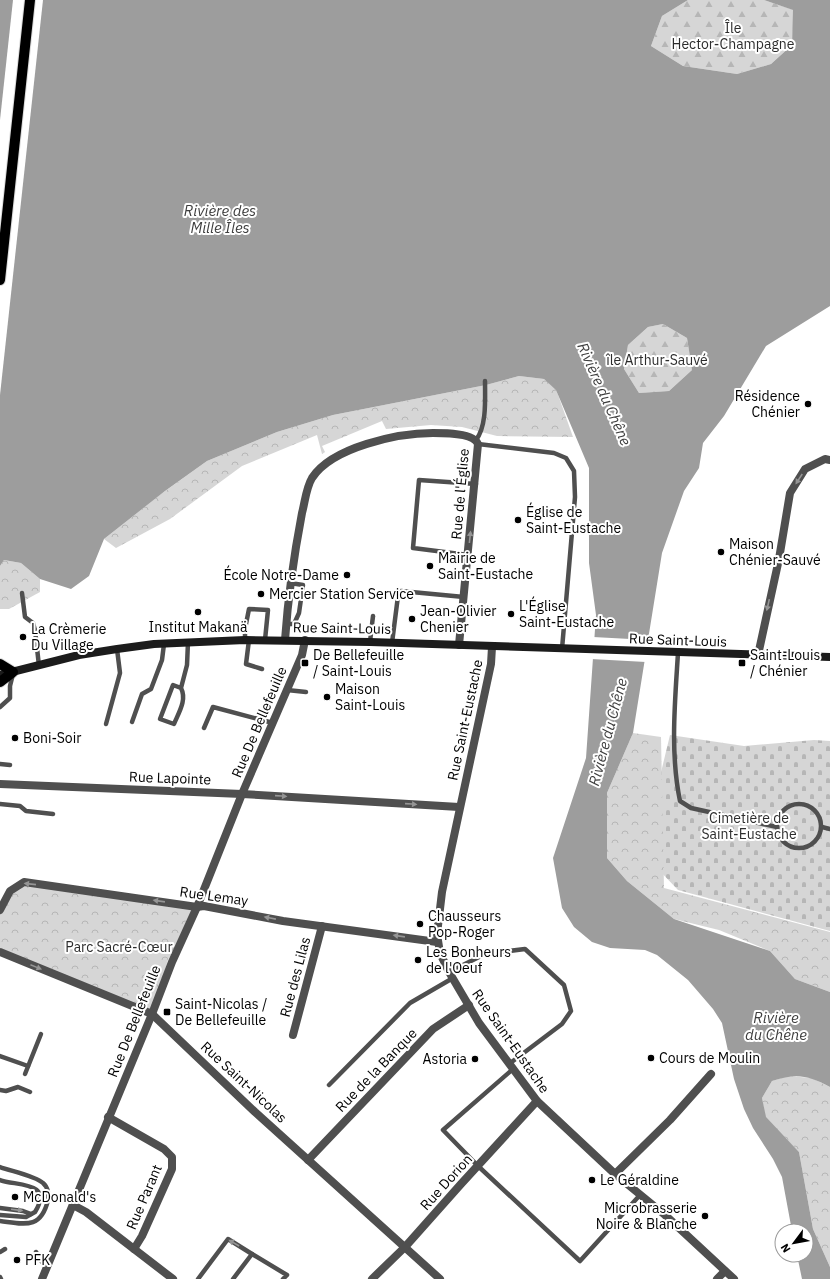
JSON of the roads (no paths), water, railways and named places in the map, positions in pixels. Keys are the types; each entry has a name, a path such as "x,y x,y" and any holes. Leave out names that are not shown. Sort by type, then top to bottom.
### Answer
{"main road":[{"path":"0,280 30,0"},
{"name":"Rue Saint-Louis","path":"0,675 79,655 117,649 188,642 247,640 392,642 678,653 830,657"},
{"path":"0,664 13,672 0,682"}],"street":[{"path":"285,640 290,583 307,492 312,478 322,467 355,448 388,437 433,433 469,437 477,442"},
{"name":"Rue de l'Église","path":"459,645 476,484 477,442"},
{"path":"758,655 779,559 790,493 805,469 825,459 830,460"},
{"name":"Rue De Bellefeuille","path":"42,1279 152,1014 172,962 197,907 242,794 302,655 305,640"},
{"name":"Rue Saint-Eustache","path":"492,646 491,664 459,807 439,913 437,942 451,975 479,1023 537,1102 615,1174 734,1279"},
{"name":"Rue Lapointe","path":"0,784 242,794 459,807"},
{"name":"Rue Lemay","path":"0,910 10,891 24,882 197,907 204,906 283,921 437,942"},
{"name":"Rue des Lilas","path":"293,1035 322,926"},
{"name":"Rue Saint-Nicolas","path":"0,952 152,1014 308,1160 440,1279"},
{"name":"Rue de la Banque","path":"308,1160 433,1028 469,1005"},
{"path":"615,1174 670,1120 711,1074"},
{"name":"Rue Dorion","path":"372,1279 405,1247 537,1102"},
{"name":"Rue Parant","path":"108,1118 164,1148 172,1157 172,1169 142,1236 134,1249"},
{"path":"73,1205 86,1212 173,1279"},
{"path":"717,1279 725,1271"}],"lane":[{"path":"485,381 483,416 477,442 554,453 566,458 574,471 575,497 562,649"},
{"path":"468,555 413,548 419,480 476,484"},
{"path":"286,624 294,624 298,620 303,585 290,583"},
{"path":"392,642 398,596 401,591 464,597"},
{"path":"22,593 25,617 33,623 36,630 39,666"},
{"path":"262,669 246,664 249,609 268,610 265,640"},
{"path":"370,642 373,616"},
{"path":"180,688 173,685 160,719 174,724 184,696 180,688 187,665 188,642"},
{"path":"132,722 142,694 151,690 162,660 164,644"},
{"path":"106,724 120,673 117,649"},
{"path":"678,653 675,729 676,781 680,801 691,808 777,827"},
{"path":"0,708 10,698 10,686 13,672"},
{"path":"287,690 306,692"},
{"path":"204,728 212,707 273,724"},
{"path":"0,764 10,765"},
{"path":"0,804 20,806 26,811 53,814"},
{"path":"800,804 813,809 819,815 822,827 820,835 812,844 805,847 796,848 789,845 781,838 777,827 778,820 782,813 792,805 800,804"},
{"path":"822,827 830,829"},
{"path":"330,1085 410,1003 485,954 525,949 564,985 571,1011 562,1024 511,1066 443,1130 478,1166 580,1261 640,1195"},
{"path":"25,1074 41,1034"},
{"path":"0,1056 28,1066"},
{"path":"0,1090 6,1091 18,1087 30,1092"},
{"path":"0,1167 40,1181 46,1188 48,1198 43,1215 35,1222 25,1224 0,1221"},
{"path":"0,1180 30,1185 36,1189 39,1199 37,1209 32,1214 23,1217 0,1215"},
{"path":"0,1208 23,1211 32,1214"},
{"path":"198,1279 228,1239 287,1275 283,1279"},
{"path":"0,1252 5,1249"},
{"path":"36,1252 42,1262 47,1265"},
{"path":"233,1279 252,1254"}],"water":[{"name":"Rivière des Mille Îles","path":"0,0 688,0 662,16 651,46 683,66 737,74 771,64 792,45 793,10 764,0 830,0 830,306 766,346 724,416 703,443 699,468 684,491 662,553 633,733 607,793 607,858 627,881 674,919 770,951 795,979 830,992 830,1087 802,1076 780,1078 772,1081 762,1098 766,1117 799,1152 812,1223 791,1223 782,1177 773,1159 753,1128 744,1109 734,1079 722,1023 713,1009 688,980 657,955 645,950 610,948 592,942 574,927 562,908 553,858 586,758 596,615 589,563 589,468 556,390 544,379 519,376 486,385 333,415 277,432 207,461 165,491 104,539 89,576 71,589 40,579 21,563 4,560 0,566","holes":["663,324 687,338 692,370 669,391 639,393 624,369 628,345 648,327"]},
{"name":"Rivière des Mille Îles","path":"814,1231 830,1267 830,1279 802,1279 799,1263 814,1263"}],"place":[{"name":"Résidence Chénier","path":"808,404"},
{"name":"Église de Saint-Eustache","path":"518,520"},
{"name":"Maison Chénier-Sauvé","path":"721,552"},
{"name":"Mairie de Saint-Eustache","path":"430,566"},
{"name":"École Notre-Dame","path":"347,575"},
{"name":"Mercier Station Service","path":"261,594"},
{"name":"Institut Makanä","path":"198,612"},
{"name":"L'Église Saint-Eustache","path":"511,614"},
{"name":"Jean-Olivier Chenier","path":"412,619"},
{"name":"La Crèmerie Du Village","path":"23,637"},
{"name":"De Bellefeuille / Saint-Louis","path":"305,663"},
{"name":"Saint-Louis / Chénier","path":"742,663"},
{"name":"Maison Saint-Louis","path":"327,697"},
{"name":"Boni-Soir","path":"15,738"},
{"name":"Chausseurs Pop-Roger","path":"420,924"},
{"name":"Les Bonheurs de l'Oeuf","path":"418,960"},
{"name":"Saint-Nicolas / De Bellefeuille","path":"167,1012"},
{"name":"Cours de Moulin","path":"651,1058"},
{"name":"Astoria","path":"475,1059"},
{"name":"Le Géraldine","path":"592,1180"},
{"name":"McDonald's","path":"15,1197"},
{"name":"Microbrasserie Noire & Blanche","path":"705,1216"},
{"name":"PFK","path":"17,1260"}],"park label":[{"name":"Île Hector-Champagne","path":"733,36"},
{"name":"île Arthur-Sauvé","path":"657,360"},
{"name":"Cimetière de Saint-Eustache","path":"749,826"},
{"name":"Parc Sacré-Cœur","path":"119,947"}],"water label":[{"name":"Rivière du Chêne","path":"604,394"},
{"name":"Rivière du Chêne","path":"608,732"},
{"name":"Rivière du Chêne","path":"776,1026"}]}
